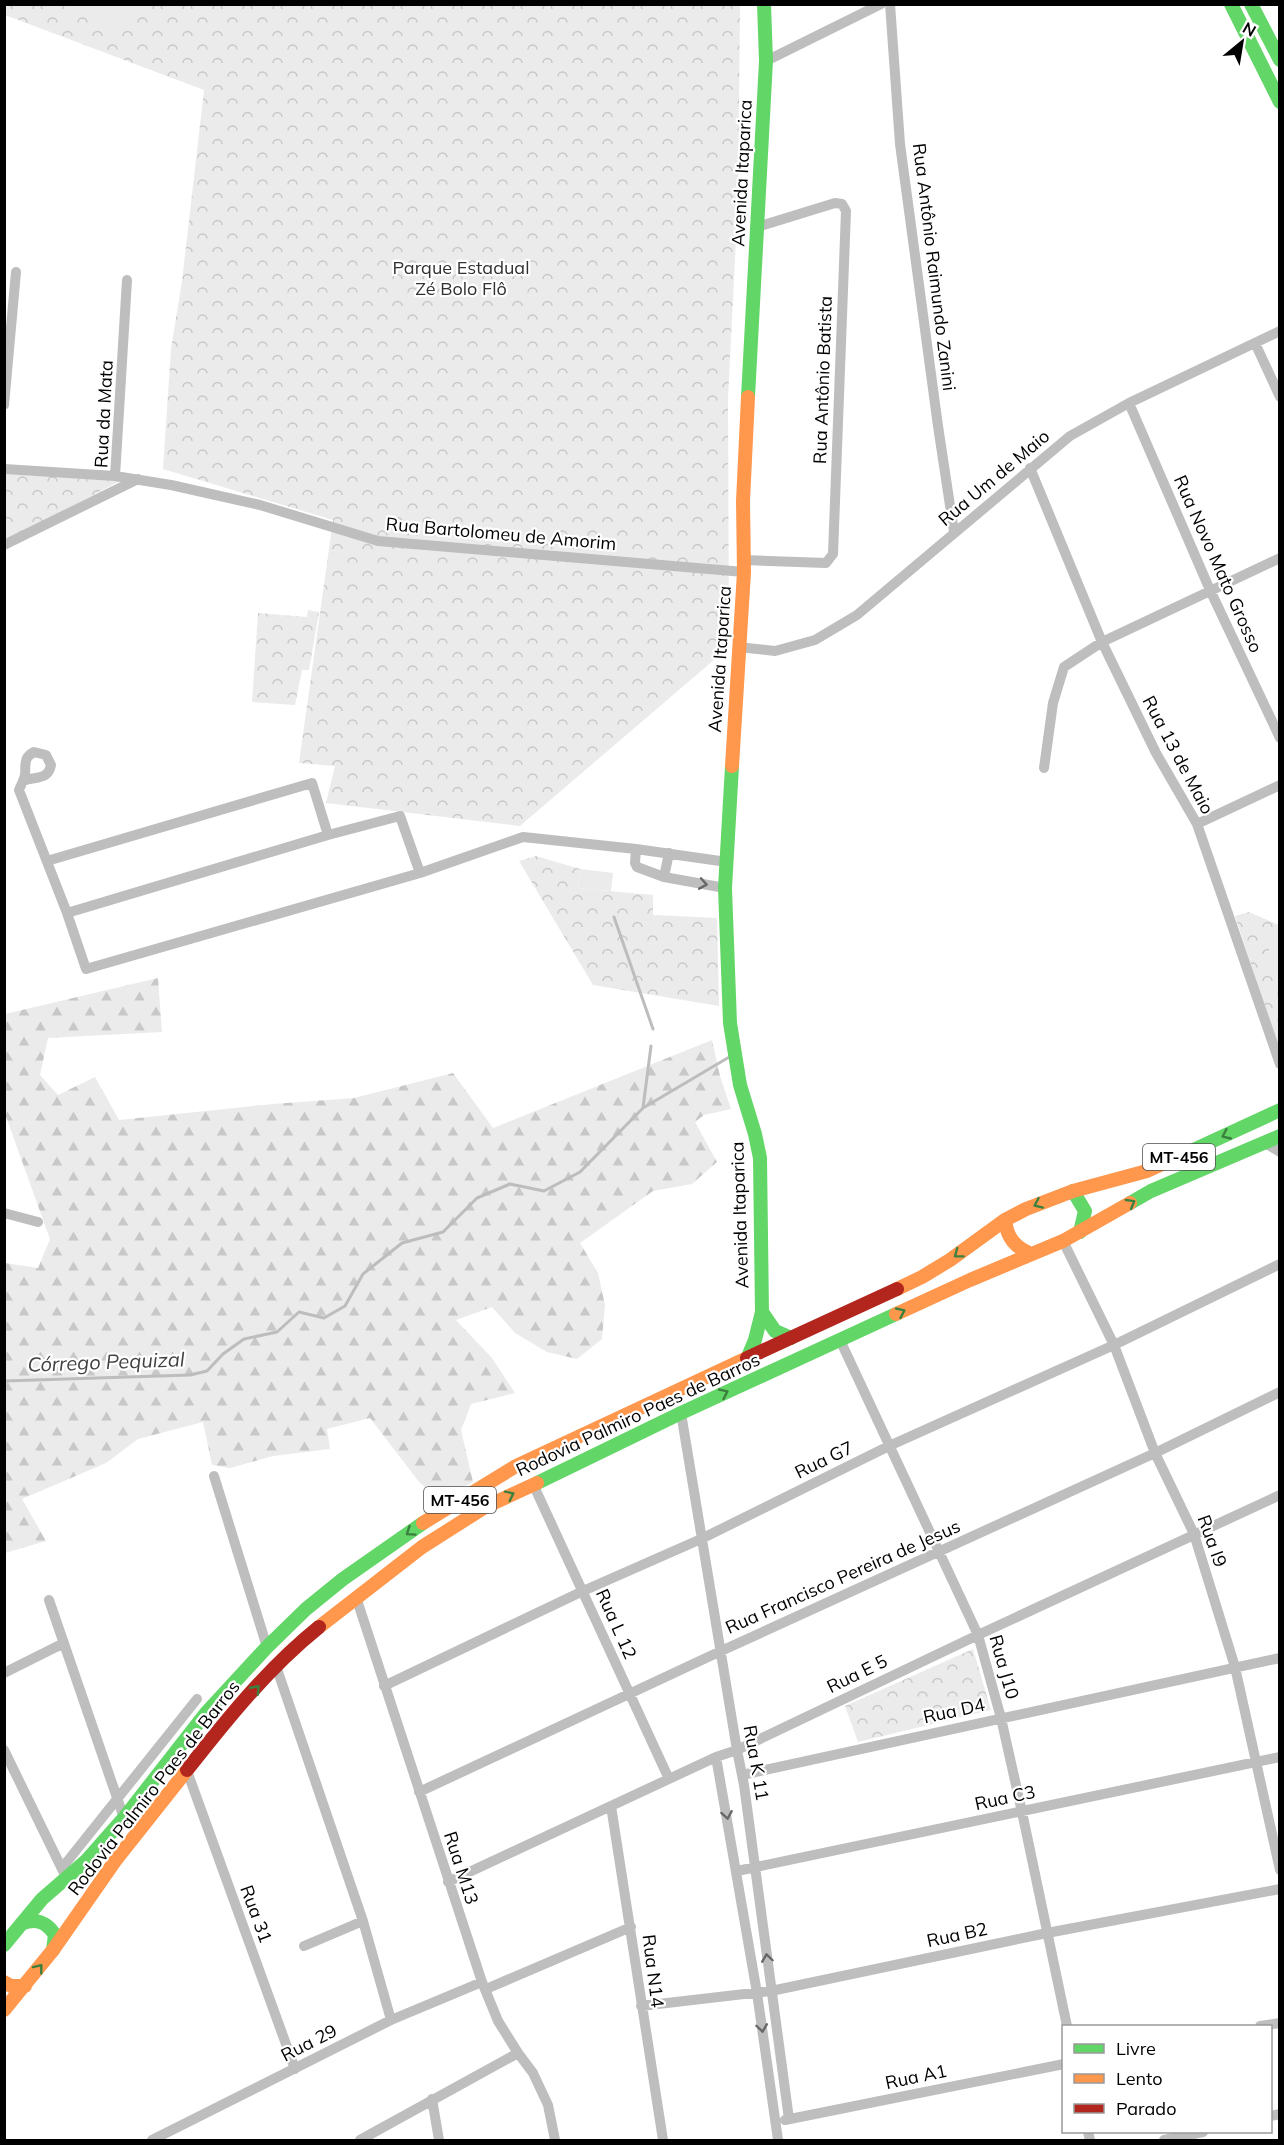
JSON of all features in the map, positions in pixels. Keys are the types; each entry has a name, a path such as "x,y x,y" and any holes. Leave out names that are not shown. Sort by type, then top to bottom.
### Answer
{"main road":[{"name":"Avenida Itaparica","path":"747,1359 755,1340 762,1312 760,1158 740,1085 730,1023 725,888 744,566 743,501 766,61 764,4"},
{"path":"1231,4 1280,102"},
{"path":"1251,4 1280,60"},
{"name":"Rodovia Palmiro Paes de Barros","path":"5,1940 64,1873 87,1860 124,1818 206,1713 267,1647 343,1579 474,1490 516,1466 922,1277 950,1260 1005,1220 1051,1198 1147,1171 1280,1110"},
{"name":"Rodovia Palmiro Paes de Barros","path":"4,2010 26,1986 115,1861 222,1725 276,1666 356,1597 431,1541 485,1508 681,1413 1063,1241 1151,1191 1280,1136"},
{"path":"1073,1191 1085,1211 1080,1232"},
{"path":"1005,1220 1009,1241 1017,1248 1031,1254"},
{"name":"Avenida Itaparica","path":"762,1312 775,1331 791,1338"},
{"path":"21,1924 33,1919 49,1925 55,1935 53,1950"},
{"path":"4,1982 11,1986 26,1986"}],"street":[{"path":"766,61 881,4"},
{"name":"Rua Antônio Raimundo Zanini","path":"890,4 900,144 954,532"},
{"name":"Rua Antônio Batista","path":"744,566 826,563 832,554 846,211 842,204 835,202 757,227"},
{"path":"4,405 16,272"},
{"name":"Rua da Mata","path":"128,280 115,476 227,496 260,505"},
{"name":"Rua Um de Maio","path":"738,647 775,651 815,639 857,615 1070,436 1129,403 1280,331"},
{"path":"1255,343 1280,397"},
{"name":"Rua Novo Mato Grosso","path":"1129,403 1210,590 1280,738"},
{"name":"Rua 13 de Maio","path":"1030,468 1102,642 1156,753 1197,824 1280,1064"},
{"path":"4,470 115,476"},
{"path":"4,545 138,479"},
{"name":"Rua Bartolomeu de Amorim","path":"260,505 378,541 744,566"},
{"path":"1044,768 1053,703 1064,667 1102,642 1280,558"},
{"path":"23,781 20,793 67,913 86,969 420,873 523,837 669,853 727,862"},
{"path":"47,861 312,783 328,835"},
{"path":"1197,824 1280,785"},
{"path":"67,913 328,835 400,816 420,873"},
{"path":"636,849 634,863 637,867 664,877 725,888"},
{"path":"664,877 669,853"},
{"path":"1265,1143 1280,1152"},
{"path":"4,1213 38,1222"},
{"name":"Rua I9","path":"1063,1241 1114,1345 1155,1453 1194,1534 1235,1667 1280,1870"},
{"name":"Rua G7","path":"384,1686 701,1539 889,1446 1114,1345 1280,1264"},
{"name":"Rua J10","path":"840,1340 978,1635 1001,1718 1066,2025"},
{"name":"Rua Francisco Pereira de Jesus","path":"419,1792 1155,1453 1280,1392"},
{"name":"Rua K 11","path":"681,1413 742,1775 789,2120"},
{"path":"214,1476 267,1647"},
{"name":"Rua L 12","path":"533,1484 669,1779"},
{"name":"Rua E 5","path":"448,1882 716,1757 737,1750 1280,1495"},
{"name":"Rua M13","path":"356,1597 448,1882 484,1985 498,2021 533,2073 549,2105 555,2140"},
{"path":"49,1600 124,1818"},
{"path":"4,1672 64,1644"},
{"name":"Rua D4","path":"742,1775 1280,1658"},
{"path":"276,1666 363,1921 391,2020"},
{"path":"4,1750 64,1873 117,1798 197,1699"},
{"path":"716,1757 757,1993 778,2140"},
{"name":"Rua C3","path":"737,1871 1280,1757"},
{"name":"Rua 31","path":"187,1771 295,2069"},
{"name":"Rua N14","path":"611,1806 663,2140"},
{"name":"Rua B2","path":"641,2006 771,1991 1047,1933 1280,1889"},
{"path":"304,1946 363,1921"},
{"name":"Rua 29","path":"152,2140 391,2020 631,1927"},
{"path":"360,2140 518,2053"},
{"name":"Rua A1","path":"776,2121 1062,2064"},
{"path":"432,2099 439,2140"},
{"path":"1164,2140 1198,2133"}],"green space":[{"name":"Parque Estadual Zé Bolo Flô","path":"4,5 740,5 738,198 728,399 729,647 520,826 326,803 335,766 299,763 333,520 163,469 171,349 182,281 204,90 5,15"},
{"path":"61,5 137,5 123,33"},
{"path":"5,474 120,481 5,541"},
{"path":"308,610 319,612 309,670 302,670 295,705 252,702 258,613 307,617"},
{"path":"536,856 580,869 578,888 653,895 653,915 717,918 719,1006 593,985 519,861"},
{"path":"580,869 613,873 611,891 578,888"},
{"path":"1249,912 1279,925 1279,1048 1235,916"},
{"path":"1280,930 1279,979 1260,970"},
{"path":"158,978 162,1032 48,1038 40,1075 58,1095 95,1077 119,1120 354,1098 453,1073 493,1128 712,1040 720,1076 731,1109 704,1115 695,1122 717,1162 692,1184 653,1191 580,1243 598,1273 605,1305 602,1339 577,1359 547,1352 515,1333 492,1307 456,1320 492,1358 515,1393 471,1404 461,1430 473,1482 440,1500 419,1482 370,1418 327,1429 330,1449 273,1456 230,1468 212,1465 203,1422 138,1439 106,1463 22,1499 46,1541 5,1553 5,1263 38,1268 50,1239 5,1114 5,1014"},
{"path":"973,1649 991,1710 858,1742 845,1706"}],"waterway":[{"name":"Córrego Pequizal","path":"614,917 653,1029"},
{"name":"Córrego Pequizal","path":"643,1108 651,1046"},
{"name":"Córrego Pequizal","path":"4,1381 190,1375 207,1371 223,1354 244,1339 277,1332 299,1312 324,1318 345,1306 363,1274 402,1243 443,1232 477,1198 510,1184 544,1191 580,1172 643,1108 731,1056"}],"traffic: fast":[{"path":"748,397 766,61 764,4"},
{"path":"1231,4 1280,102"},
{"path":"1251,4 1280,60"},
{"path":"732,766 725,888 730,1023 740,1085 760,1158 762,1312 755,1340 747,1359"},
{"path":"1191,1151 1280,1110"},
{"path":"1130,1203 1151,1191 1280,1136"},
{"path":"1073,1191 1085,1211 1080,1232"},
{"path":"762,1312 775,1331 791,1338"},
{"path":"537,1483 681,1413 896,1314"},
{"path":"4,1945 42,1899 87,1860 124,1818 206,1713 267,1647 306,1609 343,1579 423,1523"},
{"path":"21,1924 36,1921 48,1927 55,1935 53,1950"}],"traffic: slow":[{"path":"732,766 744,572 743,501 748,397"},
{"path":"897,1289 950,1260 1005,1220 1026,1209 1073,1191 1147,1171 1191,1151"},
{"path":"896,1314 1063,1241 1130,1203"},
{"path":"1005,1220 1013,1241 1031,1254"},
{"path":"423,1523 516,1466 747,1358"},
{"path":"319,1627 422,1547 485,1507 537,1483"},
{"path":"4,2010 53,1950 115,1861 187,1770"},
{"path":"4,1982 11,1986 25,1986"}],"traffic: jam":[{"path":"747,1358 897,1289"},
{"path":"187,1770 265,1677 319,1627"}]}
